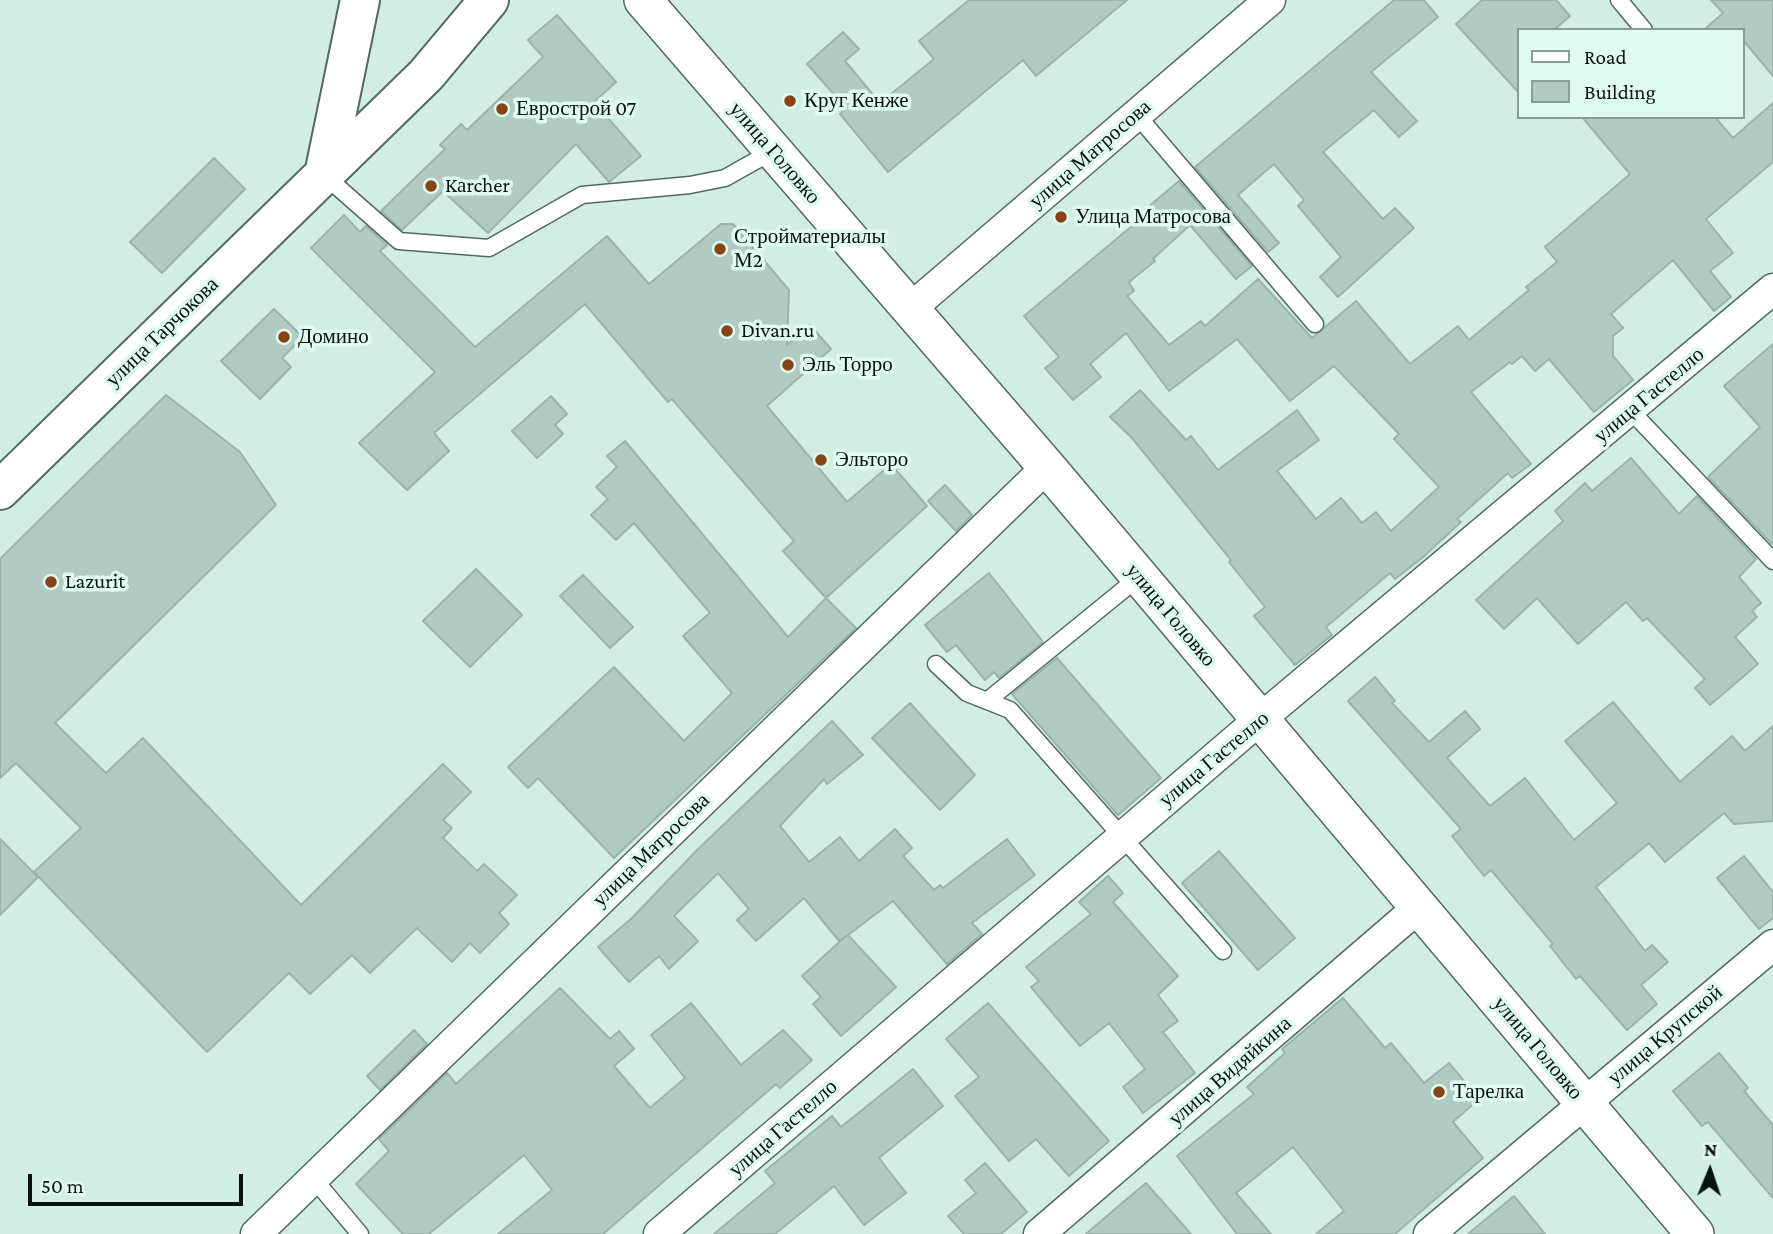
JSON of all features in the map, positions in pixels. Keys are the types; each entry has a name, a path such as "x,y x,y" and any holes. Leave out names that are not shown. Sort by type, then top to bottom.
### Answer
{"main road":[{"path":"324,175 360,0"},
{"name":"улица Тарчокова","path":"0,490 426,75 489,0"}],"street":[{"name":"улица Головко","path":"643,0 1047,467 1695,1234"},
{"name":"улица Матросова","path":"910,309 1270,0"},
{"name":"улица Гастелло","path":"660,1234 1259,720 1773,289"},
{"name":"улица Матросова","path":"256,1234 1047,467"},
{"name":"улица Видяйкина","path":"1039,1234 1420,906"},
{"name":"улица Крупской","path":"1429,1234 1773,945"}],"lane":[{"path":"1619,0 1642,28"},
{"path":"1136,114 1315,324"},
{"path":"324,175 398,241 489,248 582,195 690,186 725,178 774,151"},
{"path":"1630,411 1773,561"},
{"path":"987,701 1139,577"},
{"path":"936,664 967,693 1010,710 1223,951"},
{"path":"313,1178 360,1234"}],"building":[{"path":"969,0 1127,0 1036,76 1023,60 888,172 840,114 846,108 807,64 843,32 859,49 845,61 880,103 934,59 919,41"},
{"path":"1394,0 1424,0 1438,17 1371,72 1417,121 1399,137 1374,110 1323,152 1383,219 1395,208 1414,228 1338,297 1320,277 1341,257 1298,206 1304,200 1274,164 1238,195 1279,243 1268,252 1195,167"},
{"path":"1482,0 1556,0 1570,16 1556,28 1518,28 1518,92 1456,24"},
{"path":"1711,0 1773,0 1773,76 1745,42 1745,28 1706,28 1723,13"},
{"path":"557,15 616,82 594,102 641,156 609,182 576,144 488,233 443,191 402,230 381,211 445,149 440,145 461,124 467,130 543,57 528,40"},
{"path":"1773,103 1773,162 1706,219 1733,253 1710,271 1731,297 1714,311 1673,260 1611,314 1623,328 1613,336 1613,356 1633,380 1594,412 1549,359 1535,371 1522,356 1471,392 1531,464 1512,478 1508,473 1457,519 1461,522 1422,558 1395,579 1390,573 1326,627 1332,635 1295,665 1254,616 1265,607 1229,562 1231,560 1132,438 1110,417 1140,390 1186,440 1191,436 1218,470 1297,410 1319,440 1277,471 1316,519 1341,498 1362,523 1376,512 1391,531 1439,487 1394,439 1399,434 1334,366 1290,401 1237,339 1169,391 1126,333 1090,364 1101,377 1073,400 1045,368 1059,357 1024,316 1150,211 1147,208 1179,181 1252,266 1236,279 1190,225 1153,259 1155,261 1129,282 1134,291 1127,296 1169,345 1201,321 1205,326 1258,279 1312,338 1356,301 1410,364 1458,326 1469,340 1529,290 1526,287 1557,262 1545,247 1630,174 1584,119 1717,119 1733,138"},
{"path":"214,158 245,189 162,273 130,242"},
{"path":"344,215 360,232 366,226 387,245 380,251 475,347 607,236 649,284 721,224 733,224 789,290 787,345 810,325 831,349 767,406 847,502 891,464 927,506 826,598 783,551 794,541 672,399 668,402 585,304 434,433 449,451 407,490 359,443 435,372 311,248"},
{"path":"274,309 303,337 282,358 291,367 260,399 221,361"},
{"path":"1773,344 1772,544 1708,477 1760,427 1724,386"},
{"path":"166,395 240,452 276,505 55,723 106,773 143,738 301,905 443,764 471,792 443,820 452,828 443,838 477,871 484,864 517,895 499,913 509,924 480,953 470,943 452,962 417,928 370,973 352,955 310,994 289,973 207,1052 34,872 81,828 16,763 0,778 0,559"},
{"path":"551,396 567,414 555,425 563,434 537,458 512,431"},
{"path":"625,441 788,637 826,598 856,628 614,858 538,778 528,788 508,767 614,667 684,741 732,693 683,636 710,613 634,523 616,540 591,515 608,499 596,487 617,467 607,456"},
{"path":"1631,458 1679,514 1697,496 1756,559 1739,577 1761,603 1752,611 1757,617 1735,637 1758,664 1710,705 1695,688 1705,679 1647,618 1643,621 1626,602 1578,644 1537,598 1504,629 1476,600 1563,521 1555,511 1585,483 1592,491"},
{"path":"945,485 972,515 956,531 928,501"},
{"path":"476,569 522,615 470,667 423,621"},
{"path":"989,573 1043,642 999,678 994,672 985,680 956,645 947,652 925,625"},
{"path":"583,575 633,627 610,648 560,596"},
{"path":"1057,658 1161,778 1118,815 1012,694"},
{"path":"1375,677 1395,701 1392,703 1429,742 1465,711 1480,729 1447,758 1490,806 1525,778 1574,840 1617,803 1565,741 1613,702 1680,782 1732,736 1745,751 1773,726 1773,821 1734,824 1724,813 1665,862 1649,843 1596,887 1645,951 1652,945 1668,962 1641,985 1657,1004 1627,1030 1580,976 1576,979 1550,946 1553,944 1491,870 1484,876 1452,836 1461,829 1348,701"},
{"path":"910,703 975,775 940,810 872,738"},
{"path":"832,721 863,755 827,784 824,779 780,826 809,862 840,837 859,861 895,829 912,848 903,856 934,890 940,885 943,888 1007,839 1035,875 972,923 982,934 947,964 893,901 848,935 896,987 841,1036 813,1004 821,997 802,976 846,936 839,941 804,898 756,941 737,920 749,909 718,873 674,916 698,941 669,969 659,956 629,982 598,947 632,918 697,850"},
{"path":"0,839 38,877 0,915"},
{"path":"1219,851 1295,938 1258,970 1182,883"},
{"path":"1744,856 1773,892 1773,918 1759,929 1717,878"},
{"path":"1108,876 1123,893 1113,902 1178,976 1158,995 1178,1021 1163,1032 1195,1073 1143,1113 1123,1087 1145,1069 1109,1023 1080,1046 1031,987 1039,981 1026,967 1091,914 1079,902"},
{"path":"560,988 610,1039 619,1031 634,1049 614,1066 650,1108 685,1078 651,1035 691,1003 741,1065 783,1030 812,1060 780,1088 776,1084 603,1234 498,1234 552,1190 524,1155 429,1234 403,1234 356,1184 389,1151 379,1139 447,1073 456,1084"},
{"path":"1343,998 1385,1048 1391,1043 1424,1083 1449,1063 1479,1099 1453,1122 1483,1158 1395,1234 1316,1234 1344,1211 1293,1147 1236,1193 1271,1234 1237,1234 1177,1156 1254,1094 1247,1087 1285,1053 1282,1049"},
{"path":"988,1003 1109,1141 1069,1176 1036,1139 1009,1161 955,1096 979,1077 946,1039"},
{"path":"414,1030 427,1044 380,1090 367,1076"},
{"path":"1719,1053 1748,1088 1744,1091 1773,1125 1773,1198 1708,1122 1702,1126 1673,1091"},
{"path":"913,1069 943,1106 879,1158 906,1193 864,1225 834,1186 775,1234 714,1234 775,1183 765,1171 832,1116 841,1127"},
{"path":"985,1163 1027,1212 1001,1234 964,1234 948,1216 976,1193 965,1180"},
{"path":"1146,1183 1191,1234 1086,1234 1122,1203"},
{"path":"1514,1196 1545,1234 1468,1234"}],"place":[{"name":"Круг Кенже","path":"790,101"},
{"name":"Еврострой 07","path":"502,109"},
{"name":"Kаrcher","path":"431,186"},
{"name":"Улица Матросова","path":"1061,217"},
{"name":"Стройматериалы М2","path":"720,249"},
{"name":"Divan.ru","path":"727,331"},
{"name":"Домино","path":"284,337"},
{"name":"Эль Торро","path":"788,365"},
{"name":"Эльторо","path":"821,460"},
{"name":"Lazurit","path":"51,582"},
{"name":"Тарелка","path":"1439,1092"}]}
